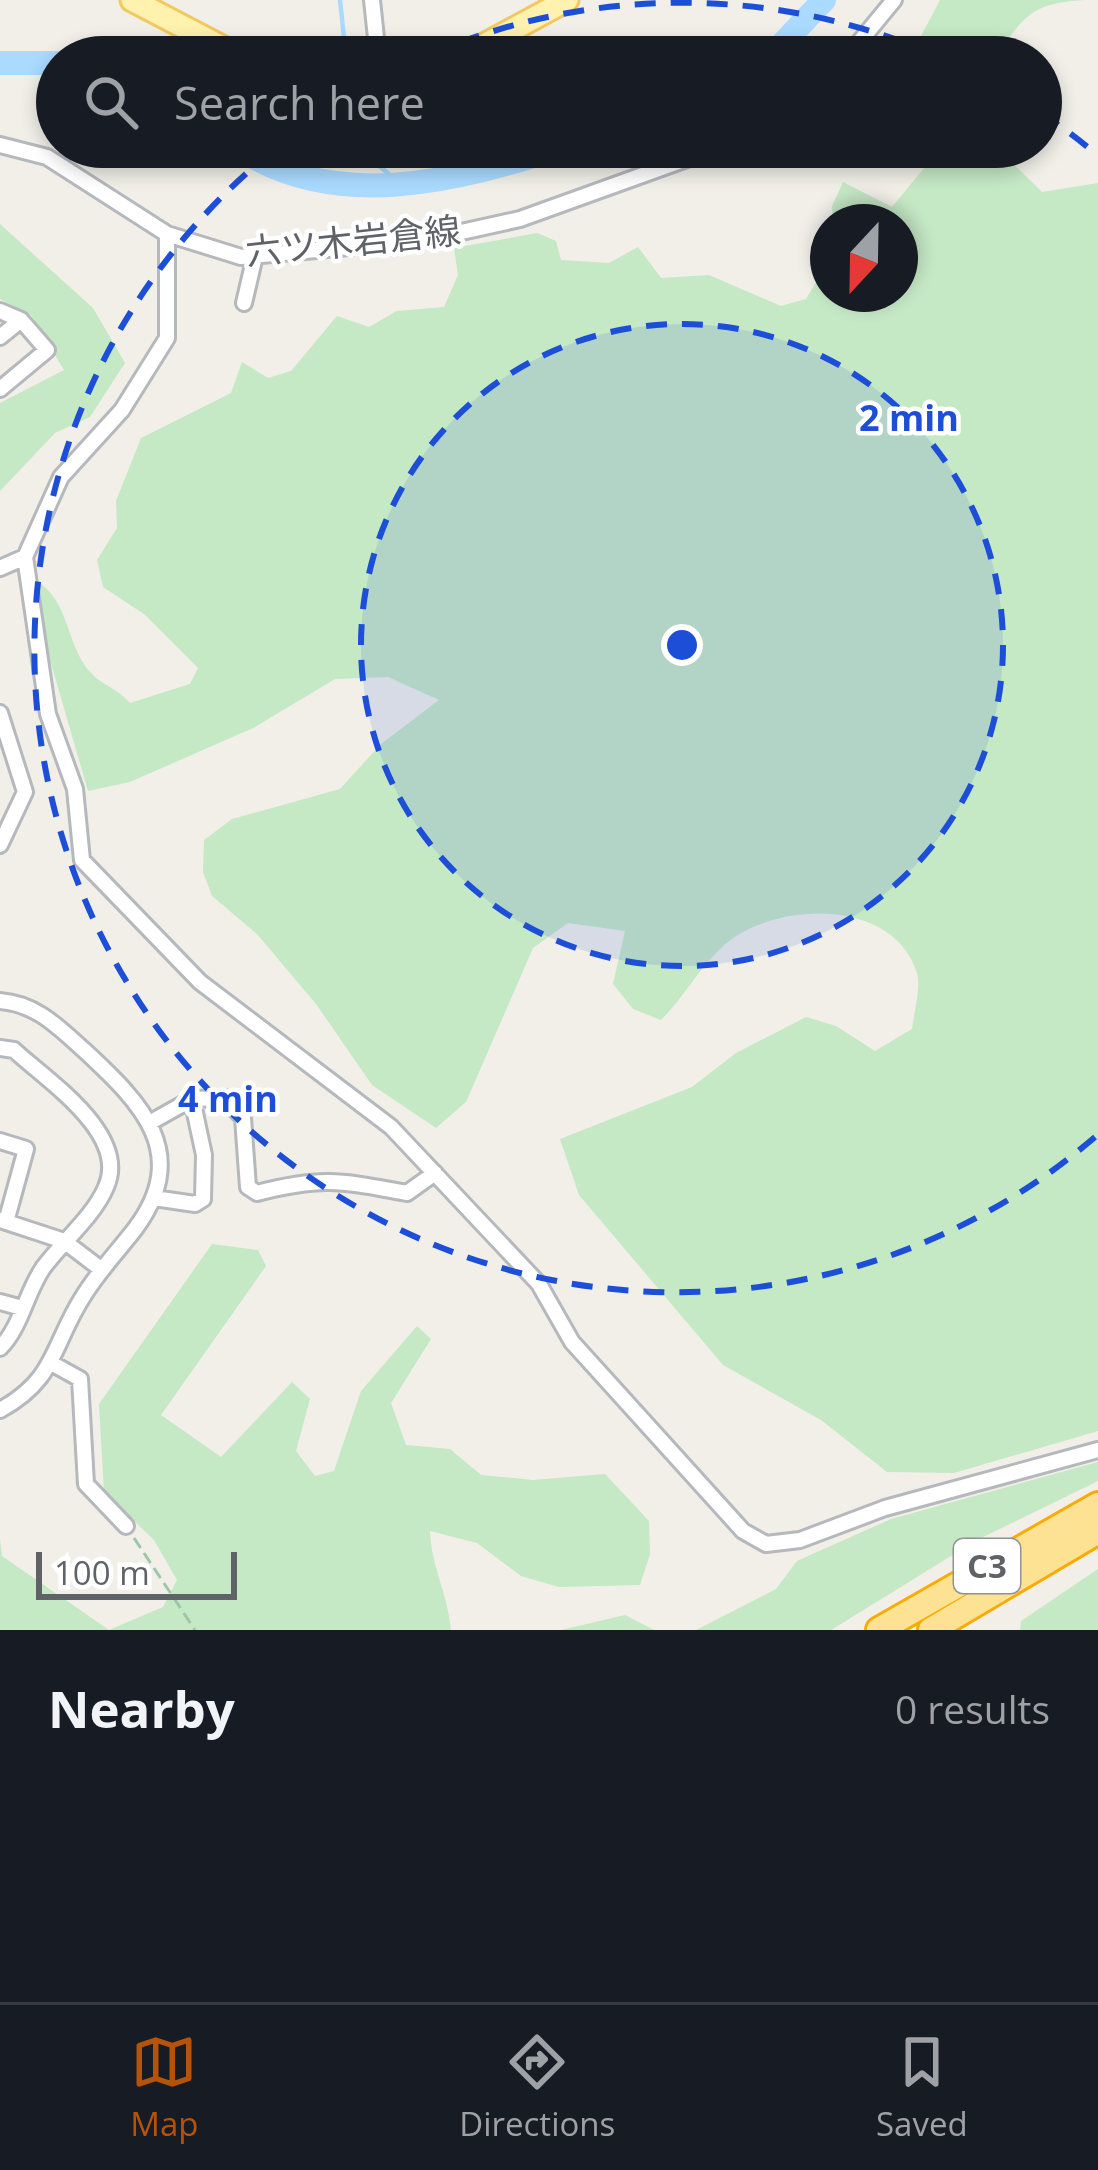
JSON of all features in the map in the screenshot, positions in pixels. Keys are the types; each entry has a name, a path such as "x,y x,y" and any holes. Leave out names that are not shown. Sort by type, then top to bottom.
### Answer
{"highway":[{"name":"C3","path":"879,1630 1098,1505"},
{"name":"C3","path":"931,1630 1098,1531"}],"main road":[{"path":"131,0 200,36"},
{"path":"501,36 567,0"}],"street":[{"path":"372,0 376,36"},
{"path":"865,36 895,0"},
{"name":"六ツ木岩倉線","path":"0,145 36,155"},
{"name":"六ツ木岩倉線","path":"63,168 167,234 241,257 424,241 584,199 664,168"},
{"path":"167,234 167,338 122,410 61,477 25,556 47,714 75,789 82,860 200,982 392,1127 539,1283 572,1342 743,1531 766,1544 800,1540 885,1508 1098,1450"},
{"path":"244,303 255,256"},
{"path":"0,310 22,320 47,350 0,389"},
{"path":"0,338 22,320"},
{"path":"0,568 25,556"},
{"path":"1,721 25,792 1,842"},
{"path":"0,1001 49,1018 135,1098 152,1122 159,1166 154,1198 82,1297 53,1364 28,1394 0,1410"},
{"path":"0,1048 14,1050 84,1115 103,1138 111,1162 106,1187 64,1241 22,1308 11,1338 0,1348"},
{"path":"152,1122 192,1100 225,1099 240,1113 248,1187 256,1193 285,1183 344,1179 406,1193 435,1173"},
{"path":"154,1198 195,1204 203,1199 205,1155 192,1100"},
{"path":"0,1142 26,1149 3,1221 64,1241 102,1270"},
{"path":"0,1302 22,1308"},
{"path":"53,1364 80,1379 86,1484 126,1526"}],"path":[{"path":"126,1526 194,1630"}],"green space":[{"path":"940,0 1085,0 1042,8 1011,36 921,36"},
{"path":"924,168 1017,168 1042,192 1098,183 1098,1431 954,1473 887,1472 821,1420 723,1365 579,1195 560,1139 692,1087 736,1053 806,1017 836,1026 875,1051 912,1029 918,979 904,948 883,930 857,918 797,915 768,922 741,933 720,949 661,1020 633,1009 613,984 625,931 568,923 533,948 466,1102 436,1128 372,1085 316,1004 257,934 212,896 203,872 204,840 232,819 340,789 381,744 439,700 388,677 335,679 253,728 130,782 88,791 39,622 36,581 55,600 91,673 130,703 190,684 198,668 144,614 103,587 97,560 117,528 116,501 141,438 231,393 242,362 268,378 291,371 337,316 369,327 397,311 444,307 458,275 454,248 537,233 556,241 561,260 609,263 638,247 661,278 709,275 781,306 806,299 810,292 810,312 918,312 918,204 894,204"},
{"path":"843,182 886,204 833,204"},
{"path":"0,224 93,308 125,363 90,417 55,433 0,491 0,403 64,370 31,315 0,299"},
{"path":"212,1244 258,1250 266,1266 161,1415 221,1457 292,1382 310,1399 296,1451 315,1476 334,1471 361,1391 417,1326 431,1339 391,1403 406,1445 450,1449 481,1475 533,1480 605,1474 649,1521 650,1554 640,1585 559,1587 521,1576 477,1543 430,1531 451,1630 109,1630 163,1607 177,1580 154,1540 104,1492 99,1404"},
{"path":"1098,1462 1098,1481 977,1540 831,1630 696,1630 776,1589 797,1561 891,1519"},
{"path":"0,1539 2,1556 109,1630 0,1630"},
{"path":"1098,1569 1098,1630 1020,1630 1021,1621"},
{"path":"625,1615 654,1630 561,1630"}],"waterway":[{"path":"340,0 344,36"},
{"path":"790,36 824,0"},
{"path":"0,63 36,63"},
{"path":"278,168 314,180 355,185 439,179 491,168"},
{"path":"382,168 406,188"}]}
